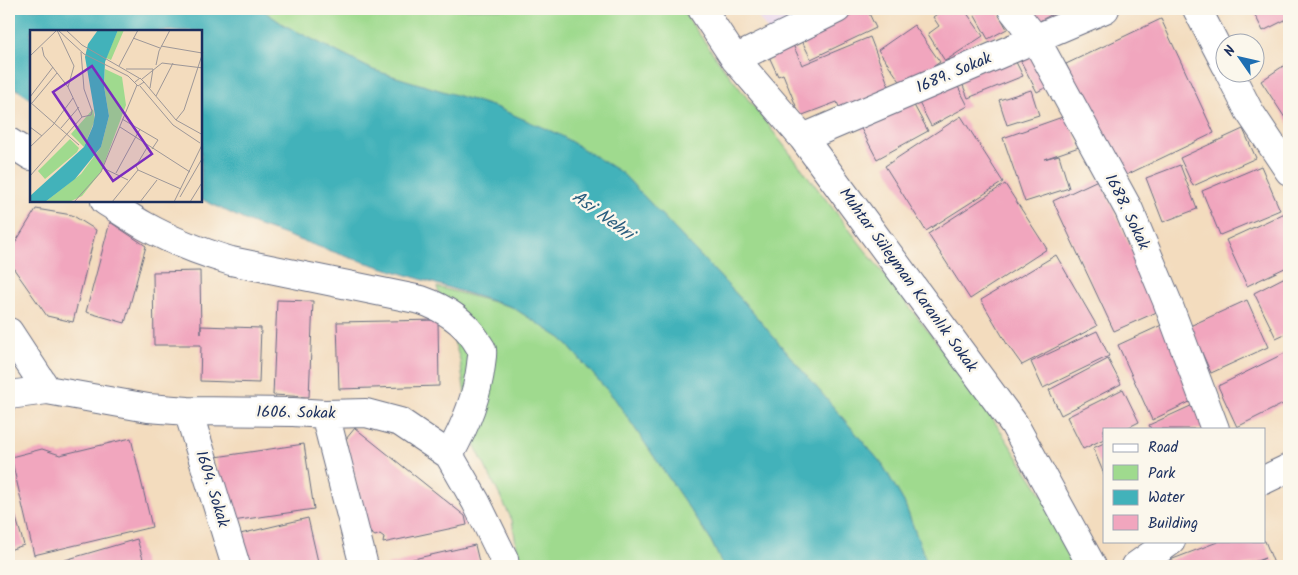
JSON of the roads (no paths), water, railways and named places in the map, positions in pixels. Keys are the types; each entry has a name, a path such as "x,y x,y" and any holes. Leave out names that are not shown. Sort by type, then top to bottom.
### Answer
{"street":[{"name":"Muhtar Süleyman Karanlık Sokak","path":"702,9 735,59 803,138 1014,424 1092,566"},
{"path":"735,59 837,9"},
{"name":"1688. Sokak","path":"1012,9 1035,38 1129,210 1168,301 1215,428"},
{"name":"1689. Sokak","path":"803,138 1105,9"},
{"path":"1197,9 1216,46"},
{"path":"1234,82 1249,111 1289,171"},
{"path":"9,142 30,155"},
{"path":"107,202 145,226 200,252 231,261 421,300 449,313 461,322 482,350 480,375 473,403 463,430 449,455"},
{"path":"9,332 47,390"},
{"name":"1606. Sokak","path":"9,395 47,390 148,408 188,411 366,414 400,422 449,455 476,502 506,566"},
{"name":"1604. Sokak","path":"188,411 236,566"},
{"path":"325,414 364,566"},
{"path":"1266,479 1289,468"},
{"path":"1136,566 1170,542"}],"water":[{"name":"Asi Nehri","path":"9,9 261,9 284,25 373,70 495,107 560,135 622,173 742,300 882,464 904,502 928,566 723,566 710,539 615,399 562,339 512,307 351,258 251,223 202,199 202,30 30,30 30,98 9,84"}]}
